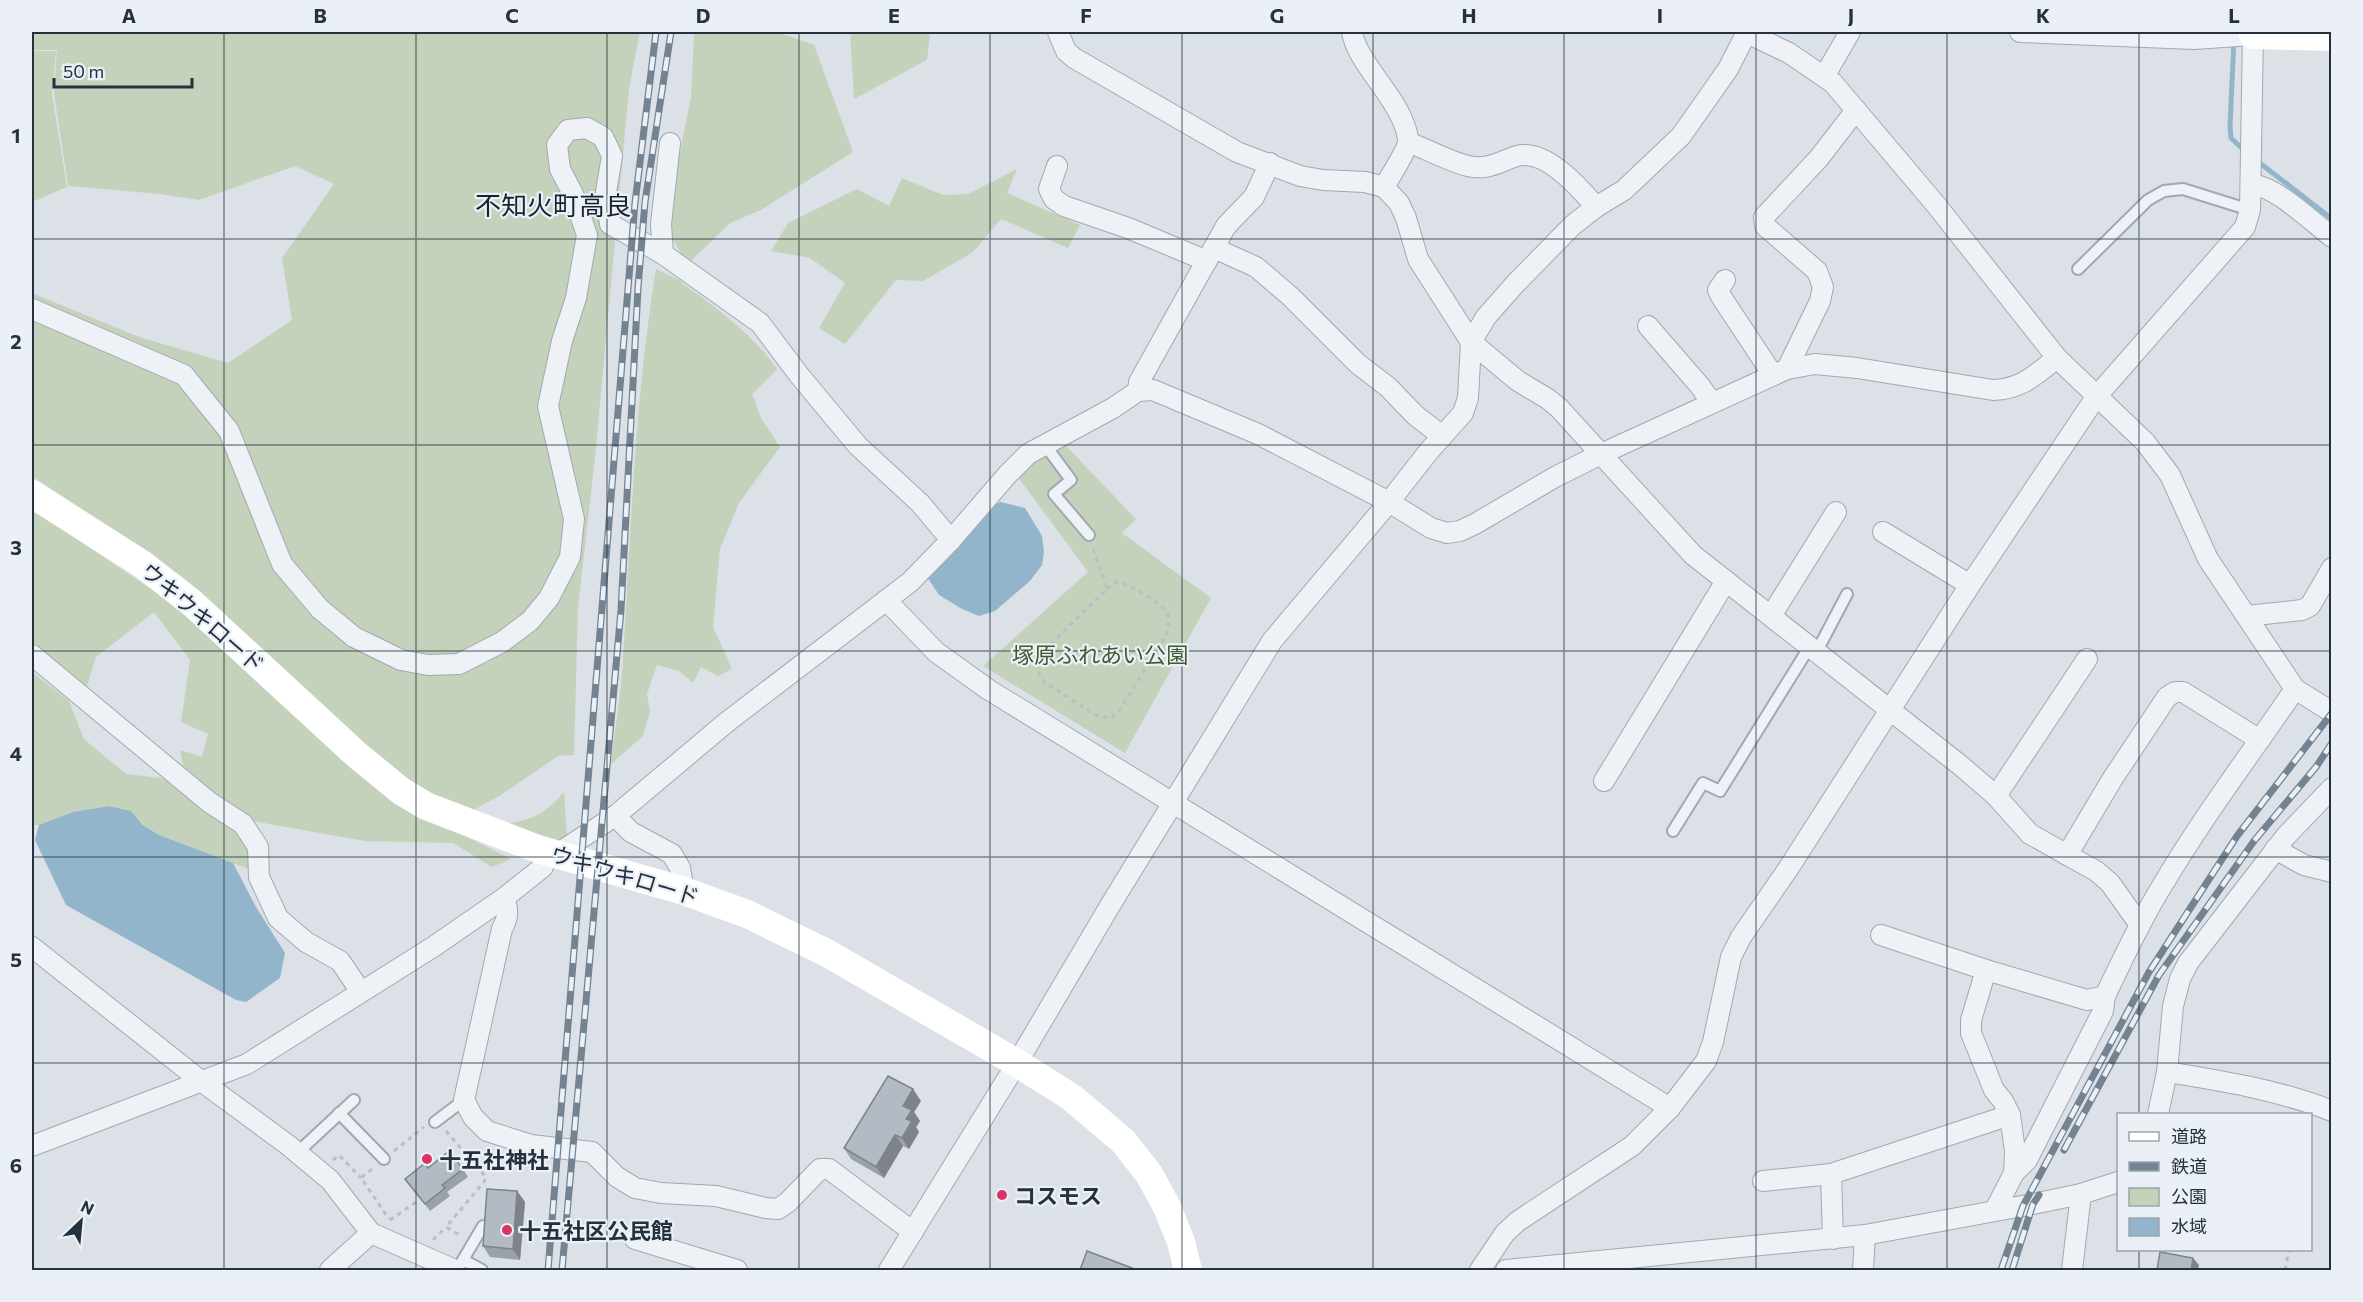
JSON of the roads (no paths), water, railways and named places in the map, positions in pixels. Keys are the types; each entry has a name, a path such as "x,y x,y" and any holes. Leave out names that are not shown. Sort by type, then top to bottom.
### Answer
{"street":[{"path":"1058,32 1066,51 1074,58 1238,152 1312,178 1365,182 1384,187 1399,203 1406,218 1418,259 1471,342 1518,381 1548,399 1680,542 1726,581 1960,765 1996,796 2030,834 2096,871 2110,883 2140,925"},
{"path":"1352,32 1353,39 1365,59 1399,108 1408,142 1384,187"},
{"path":"889,1270 1017,1063 1272,640 1463,413 1468,398 1471,342 1486,316 1573,225 1596,207 1624,190 1681,136 1728,69 1746,32 1789,53 1825,75 1944,215 2057,358 2145,442 2170,475 2208,559 2295,689 2331,712"},
{"path":"1825,75 1850,32"},
{"path":"2020,32 2194,39 2244,35 2331,38"},
{"path":"1480,1270 1504,1233 1518,1221 1632,1146 1670,1108 1706,1061 1713,1042 1731,957 1741,937 1788,869 1970,585 2096,397 2245,227 2250,210 2251,175 2244,35"},
{"path":"1780,372 1820,301 1823,287 1817,271 1765,226 1764,217 1819,158 1856,110"},
{"path":"32,309 183,375 229,431 282,564 320,609 354,637 401,660 428,665 459,664 502,642 530,621 549,598 570,557 574,519 548,406 562,341 576,298 587,236 573,194 560,169 557,145 568,130 587,128 603,137 612,156 606,192 610,224 663,254 760,323 799,375 858,446 920,503 951,540"},
{"path":"1408,142 1468,166 1498,165 1520,155 1535,156 1556,168 1596,207"},
{"path":"663,254 660,237 670,143"},
{"path":"1138,391 1139,382 1226,226 1254,197 1270,163"},
{"path":"1057,166 1049,189 1054,199 1064,206 1211,255 1256,267 1290,296 1358,364 1388,387 1415,415 1442,436"},
{"path":"2251,175 2266,189 2286,201 2331,237"},
{"path":"1725,280 1718,290 1722,298 1780,372"},
{"path":"1648,326 1700,386 1712,404"},
{"path":"566,848 615,816 727,722 910,582 1028,454 1113,408 1138,391 1145,389 1160,393 1258,434 1389,502 1431,528 1447,533 1460,531 1601,454 1780,372 1815,364 1857,368 2001,390 2022,385 2057,358"},
{"name":"ウキウキロード","path":"32,494 133,558 192,603 357,755 401,791 426,806 538,849 684,891 747,914 827,953 1017,1063 1071,1098 1123,1141 1149,1174 1167,1206 1181,1242 1188,1270"},
{"path":"1771,616 1836,512"},
{"path":"1883,532 1970,585"},
{"path":"2247,616 2302,610 2310,606 2331,568"},
{"path":"1604,782 1726,581"},
{"path":"886,600 936,652 989,690 1670,1108"},
{"path":"32,655 209,802 243,824 258,847 259,877 278,918 306,942 340,961 361,992"},
{"path":"1996,796 2087,659"},
{"path":"1995,1210 2014,1173 2024,1164 2033,1149 2103,1011 2105,996 2140,925 2204,819 2295,689"},
{"path":"2067,855 2113,778 2168,697 2175,692 2183,692 2260,740"},
{"path":"2158,1113 2167,1072 2170,1018 2180,979 2188,963 2298,821 2331,788"},
{"path":"615,816 631,832 672,854 680,868 684,891"},
{"path":"2276,849 2304,865 2331,872"},
{"path":"32,1146 247,1064 504,898 543,867"},
{"path":"504,898 508,909 507,918 502,929 464,1100 473,1117 487,1131 531,1145 592,1152 617,1177 635,1188 662,1193 716,1196 766,1208 778,1209 788,1202 820,1169 829,1169 913,1232"},
{"path":"1881,935 2087,1000 2105,996"},
{"path":"32,947 330,1180 371,1233 458,1267"},
{"path":"1986,970 1971,1020 1971,1033 1994,1090 2010,1115 2015,1151 2014,1173"},
{"path":"2167,1072 2250,1086 2331,1111"},
{"path":"1763,1181 1831,1174 2010,1115"},
{"path":"1831,1174 1833,1239"},
{"path":"1506,1270 1865,1235 2081,1194 2117,1182"},
{"path":"2072,1270 2081,1194"},
{"path":"330,1270 371,1233"},
{"path":"1863,1270 1865,1235"},
{"path":"635,1239 736,1270"}],"lane":[{"path":"2078,269 2148,200 2164,190 2183,189 2250,210"},
{"path":"1045,445 1071,480 1054,494 1089,536"},
{"path":"1673,831 1703,783 1720,791 1847,594"},
{"path":"297,1153 354,1100"},
{"path":"435,1122 464,1100"},
{"path":"339,1113 384,1159"},
{"path":"482,1270 458,1267 483,1226"}],"water":[{"path":"1001,502 1025,508 1042,536 1044,552 1042,565 1030,581 995,611 979,616 939,595 927,577 991,506"},
{"path":"109,806 131,811 143,825 159,835 233,863 256,907 285,953 280,978 246,1002 236,1000 66,905 35,840 39,825 73,812"}],"waterway":[{"path":"2234,39 2231,138 2246,152"},
{"path":"2256,160 2332,219"}],"railway":[{"path":"548,1270 635,203 656,32"},
{"path":"562,1270 621,610 638,288 645,202 671,32"},
{"path":"2001,1270 2023,1206 2149,972 2237,836 2332,713"},
{"path":"2064,1150 2159,975 2254,841 2316,767 2332,743"},
{"path":"2012,1270 2033,1204 2039,1195"}],"place":[{"name":"十五社神社","path":"427,1159"},
{"name":"コスモス","path":"1002,1195"},
{"name":"十五社区公民館","path":"507,1230"}],"district":[{"name":"不知火町高良","path":"553,204"}],"park label":[{"name":"塚原ふれあい公園","path":"1100,654"}]}
